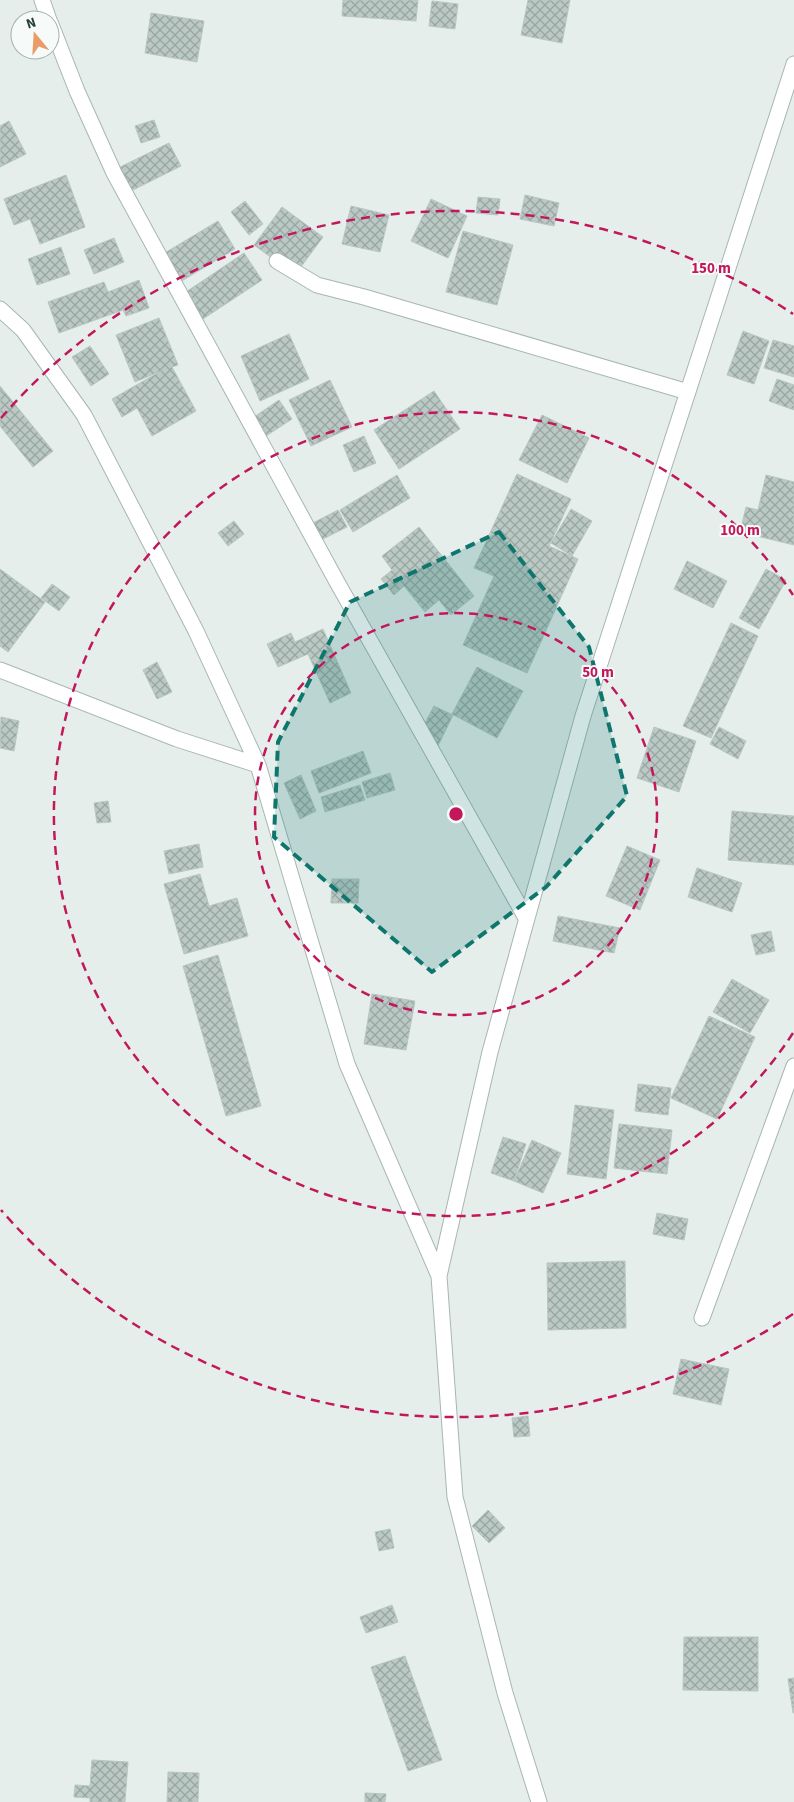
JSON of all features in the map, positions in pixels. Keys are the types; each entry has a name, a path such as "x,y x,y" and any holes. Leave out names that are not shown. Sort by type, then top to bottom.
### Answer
{"street":[{"path":"60,48 76,92 114,173 337,582 526,918"},
{"path":"539,1802 505,1693 456,1497 439,1276 490,1052 583,716 794,64"},
{"path":"277,261 317,285 688,392"},
{"path":"0,309 23,330 84,415 196,631 258,765 347,1064 439,1276"},
{"path":"0,670 177,739 258,765"},
{"path":"702,1318 794,1066"}],"highlighted area":[{"path":"499,532 589,647 627,796 546,887 432,972 274,837 278,742 350,602"}],"building":[{"path":"343,0 418,0 416,21 342,16"},
{"path":"528,0 570,0 562,43 521,35"},
{"path":"432,1 458,4 455,29 429,26"},
{"path":"151,13 204,21 197,62 145,53"},
{"path":"154,120 160,137 141,143 135,126"},
{"path":"9,121 26,154 0,167 0,126"},
{"path":"169,143 181,166 121,196 110,172"},
{"path":"66,175 85,227 40,244 30,219 14,225 4,199"},
{"path":"525,195 559,203 554,226 520,219"},
{"path":"478,197 500,199 498,215 476,213"},
{"path":"431,199 467,216 448,258 411,241"},
{"path":"245,201 263,224 249,235 231,212"},
{"path":"351,206 389,215 380,252 342,244"},
{"path":"282,207 323,237 295,275 254,245"},
{"path":"218,221 235,249 175,285 158,257"},
{"path":"463,231 513,245 497,305 446,292"},
{"path":"114,238 124,262 94,274 84,250"},
{"path":"61,247 70,274 37,285 28,259"},
{"path":"244,253 262,280 203,319 186,292"},
{"path":"139,280 149,308 126,316 123,310 59,333 48,302 104,282 108,292"},
{"path":"159,318 178,365 172,367 196,411 152,436 137,408 122,417 112,399 161,371 135,382 116,335"},
{"path":"743,331 769,341 754,384 727,375"},
{"path":"289,334 309,379 260,401 241,356"},
{"path":"773,340 794,346 794,377 764,368"},
{"path":"90,346 109,374 91,386 72,357"},
{"path":"777,379 794,385 794,410 769,401"},
{"path":"330,380 352,427 311,446 289,400"},
{"path":"0,386 53,451 33,467 0,426"},
{"path":"434,391 460,429 399,469 374,430"},
{"path":"279,400 292,419 263,438 251,419"},
{"path":"542,415 589,438 567,483 519,460"},
{"path":"364,436 376,463 354,472 343,445"},
{"path":"517,474 571,499 549,546 578,559 527,673 463,645 494,576 474,568"},
{"path":"397,475 410,498 353,532 340,510"},
{"path":"766,475 794,482 794,545 740,532 746,507 758,510"},
{"path":"571,509 592,521 572,556 551,543"},
{"path":"338,510 347,527 317,542 309,525"},
{"path":"234,521 244,534 228,546 218,533"},
{"path":"419,527 474,596 451,615 439,600 425,612 404,586 394,595 381,579 392,570 382,556"},
{"path":"687,561 727,581 713,608 674,589"},
{"path":"0,569 45,602 8,652 0,646"},
{"path":"766,569 786,580 759,629 739,618"},
{"path":"52,584 70,597 59,611 41,598"},
{"path":"731,623 758,636 711,738 683,726"},
{"path":"323,629 351,693 330,703 308,654 278,667 267,644 291,633 295,642"},
{"path":"157,662 172,692 157,699 143,670"},
{"path":"477,667 523,691 497,738 452,714"},
{"path":"434,706 453,715 437,748 417,738"},
{"path":"1,717 19,721 14,751 0,748"},
{"path":"654,727 696,741 679,792 637,778"},
{"path":"719,727 746,741 738,759 710,744"},
{"path":"363,751 371,773 319,793 311,771"},
{"path":"390,773 395,790 367,798 362,782"},
{"path":"301,775 316,811 300,819 284,783"},
{"path":"360,785 365,800 325,812 321,797"},
{"path":"108,801 111,822 97,823 94,803"},
{"path":"732,811 794,816 794,865 728,860"},
{"path":"199,844 203,867 169,874 164,851"},
{"path":"627,846 660,860 640,910 606,896"},
{"path":"697,868 742,883 732,912 688,897"},
{"path":"200,874 209,906 237,898 248,936 184,954 164,884"},
{"path":"332,879 359,879 358,903 331,903"},
{"path":"558,916 620,928 614,953 553,941"},
{"path":"771,931 775,951 756,955 751,935"},
{"path":"218,955 261,1106 226,1116 183,966"},
{"path":"732,979 769,1000 750,1033 713,1012"},
{"path":"372,994 415,1001 406,1050 364,1044"},
{"path":"709,1016 755,1037 717,1119 671,1098"},
{"path":"638,1084 671,1088 668,1115 635,1111"},
{"path":"575,1105 614,1110 606,1179 567,1174"},
{"path":"619,1124 672,1130 667,1174 614,1168"},
{"path":"503,1137 526,1144 514,1181 491,1173"},
{"path":"532,1140 561,1153 543,1193 514,1181"},
{"path":"657,1213 688,1219 684,1240 653,1234"},
{"path":"625,1261 626,1328 548,1330 547,1263"},
{"path":"681,1359 729,1369 721,1405 673,1394"},
{"path":"528,1416 530,1436 514,1437 512,1418"},
{"path":"488,1510 505,1528 489,1543 472,1526"},
{"path":"390,1529 394,1548 379,1551 375,1532"},
{"path":"392,1605 398,1622 366,1633 360,1617"},
{"path":"684,1637 758,1637 758,1691 683,1690"},
{"path":"405,1656 442,1760 408,1771 371,1667"},
{"path":"794,1678 794,1713 793,1713 788,1679"},
{"path":"92,1760 128,1762 125,1802 90,1802 90,1798 74,1797 75,1785 90,1786"},
{"path":"168,1772 199,1773 198,1802 167,1802"},
{"path":"365,1793 386,1794 385,1802 365,1802"}]}
